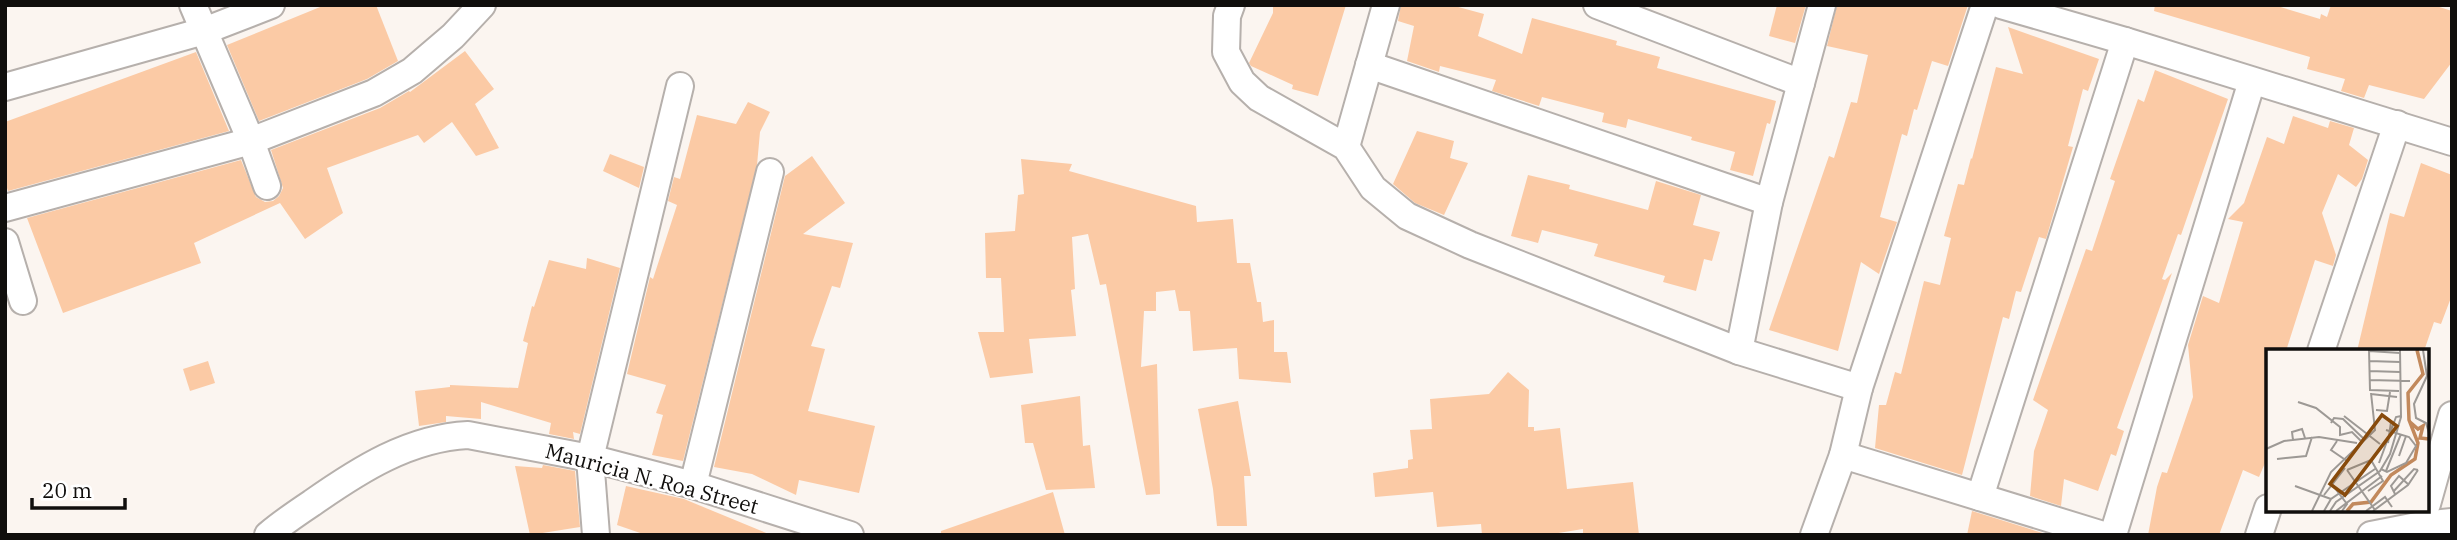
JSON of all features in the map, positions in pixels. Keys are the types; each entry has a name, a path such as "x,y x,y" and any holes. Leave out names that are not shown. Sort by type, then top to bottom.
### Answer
{"street":[{"path":"193,5 251,141 267,186"},
{"path":"5,88 204,30 271,5"},
{"path":"5,208 251,141 374,93 412,71 453,36 482,5"},
{"path":"1231,5 1227,16 1226,52 1242,82 1259,98 1346,147 1373,188 1407,216 1470,245 1739,351 1859,388"},
{"path":"1346,147 1386,5"},
{"path":"1597,5 1801,83"},
{"path":"1739,351 1769,202 1822,5"},
{"path":"1814,535 1843,455 1859,388 1985,5"},
{"path":"2001,5 2452,142"},
{"path":"1980,497 2125,41"},
{"path":"1369,65 1769,202"},
{"path":"2113,535 2252,81"},
{"path":"596,535 590,458 680,86"},
{"path":"2322,349 2397,124"},
{"path":"693,485 770,172"},
{"path":"5,242 23,301"},
{"path":"2429,498 2452,415"},
{"name":"Mauricia N. Roa Street","path":"268,535 341,482 387,455 451,435 468,435 590,458 693,485 850,535"},
{"path":"1843,455 2102,535"},
{"path":"2259,535 2267,512"},
{"path":"2371,535 2425,513 2452,522"}],"building":[{"path":"325,5 376,5 398,61 367,79 259,121 227,45"},
{"path":"1273,5 1346,5 1318,96 1292,89 1293,85 1249,63 1273,13"},
{"path":"1401,5 1451,5 1484,14 1478,36 1522,54 1532,18 1617,41 1616,45 1660,57 1657,68 1776,101 1770,124 1767,123 1753,176 1730,170 1735,152 1691,140 1692,137 1628,119 1626,128 1602,122 1604,113 1542,97 1539,106 1492,91 1496,80 1440,66 1439,72 1407,61 1414,26 1398,21"},
{"path":"1777,5 1806,5 1795,43 1769,36"},
{"path":"1837,5 1968,5 1948,66 1932,61 1907,136 1902,134 1880,217 1897,222 1879,274 1861,262 1838,351 1769,330 1829,156 1834,158 1851,102 1857,103 1868,55 1827,46"},
{"path":"2155,5 2274,5 2320,19 2321,14 2327,17 2331,5 2433,5 2452,11 2452,62 2424,99 2369,85 2364,98 2341,91 2345,79 2307,69 2310,57 2154,11"},
{"path":"2008,27 2099,59 2088,91 2083,89 2068,146 2073,147 2046,239 2039,237 2021,292 2016,291 2009,319 2003,317 1962,475 1875,448 1879,405 1886,405 1895,372 1901,374 1924,281 1940,285 1951,238 1944,236 1958,184 1964,185 1972,159 1996,67 2023,74"},
{"path":"465,51 494,89 475,104 499,148 476,156 452,122 424,143 418,135 327,168 343,213 305,239 280,203 194,243 201,263 63,313 27,218 241,160 256,197 265,202 273,201 283,188 271,150 380,108 410,92"},
{"path":"196,52 229,131 8,191 5,182 5,122"},
{"path":"2155,70 2228,99 2181,235 2178,234 2162,279 2165,280 2172,273 2117,428 2124,431 2116,456 2111,454 2098,491 2064,479 2061,506 2030,496 2034,451 2048,410 2033,400 2086,249 2092,251 2115,181 2110,179 2138,99 2144,102"},
{"path":"748,102 770,112 760,132 757,165 683,461 652,455 663,415 656,413 666,385 627,374 650,277 653,279 677,205 668,201 674,177 680,179 697,115 736,124"},
{"path":"2293,116 2328,128 2330,121 2354,128 2349,145 2368,160 2362,179 2356,187 2338,174 2322,213 2336,255 2333,266 2315,260 2287,349 2266,349 2266,461 2259,477 2243,470 2219,535 2148,535 2157,487 2162,472 2167,473 2193,397 2188,345 2203,296 2219,303 2243,222 2228,219 2244,203 2267,137 2284,144"},
{"path":"1417,131 1454,141 1450,158 1468,163 1444,215 1415,203 1393,184"},
{"path":"610,154 644,167 639,188 603,171"},
{"path":"812,156 845,203 803,234 853,243 840,288 832,286 811,346 825,349 808,411 875,426 859,493 799,480 796,495 752,474 714,467 785,176"},
{"path":"1021,159 1072,164 1069,171 1196,206 1197,222 1233,219 1237,263 1250,263 1257,302 1261,302 1263,322 1274,320 1274,352 1287,352 1291,383 1239,379 1237,348 1193,351 1190,311 1179,311 1175,290 1156,292 1156,311 1144,311 1141,367 1157,364 1160,494 1146,495 1106,284 1100,285 1088,234 1072,237 1075,289 1071,290 1076,336 1029,339 1033,373 990,378 978,332 1004,332 1001,278 986,278 985,233 1015,231 1018,195 1024,194"},
{"path":"2421,163 2452,175 2452,295 2441,324 2434,322 2425,349 2357,349 2390,213 2404,217"},
{"path":"1528,175 1570,185 1569,189 1648,210 1656,181 1701,195 1693,225 1720,232 1712,261 1704,259 1696,291 1663,282 1665,276 1594,256 1598,244 1542,230 1538,243 1511,236"},
{"path":"587,258 620,268 580,434 573,432 574,439 549,434 551,423 481,402 481,419 446,416 446,422 419,426 415,391 450,385 518,388 528,343 523,341 532,306 534,307 549,260 586,269"},
{"path":"208,361 215,383 190,391 183,369"},
{"path":"1508,372 1529,390 1528,427 1534,427 1534,431 1560,428 1567,489 1633,482 1639,535 1583,535 1583,529 1546,535 1482,535 1481,524 1437,527 1433,492 1375,497 1373,473 1408,468 1408,460 1413,459 1410,430 1432,429 1430,399 1489,394"},
{"path":"1080,396 1083,446 1090,445 1095,488 1046,490 1033,443 1025,443 1021,405"},
{"path":"1238,401 1251,476 1244,476 1247,526 1217,526 1198,409"},
{"path":"543,465 575,471 580,527 530,535 515,466 542,468"},
{"path":"626,486 684,499 771,535 646,535 617,525"},
{"path":"1053,492 1065,535 941,535 941,531"},
{"path":"1972,511 2049,535 1967,535"}]}
